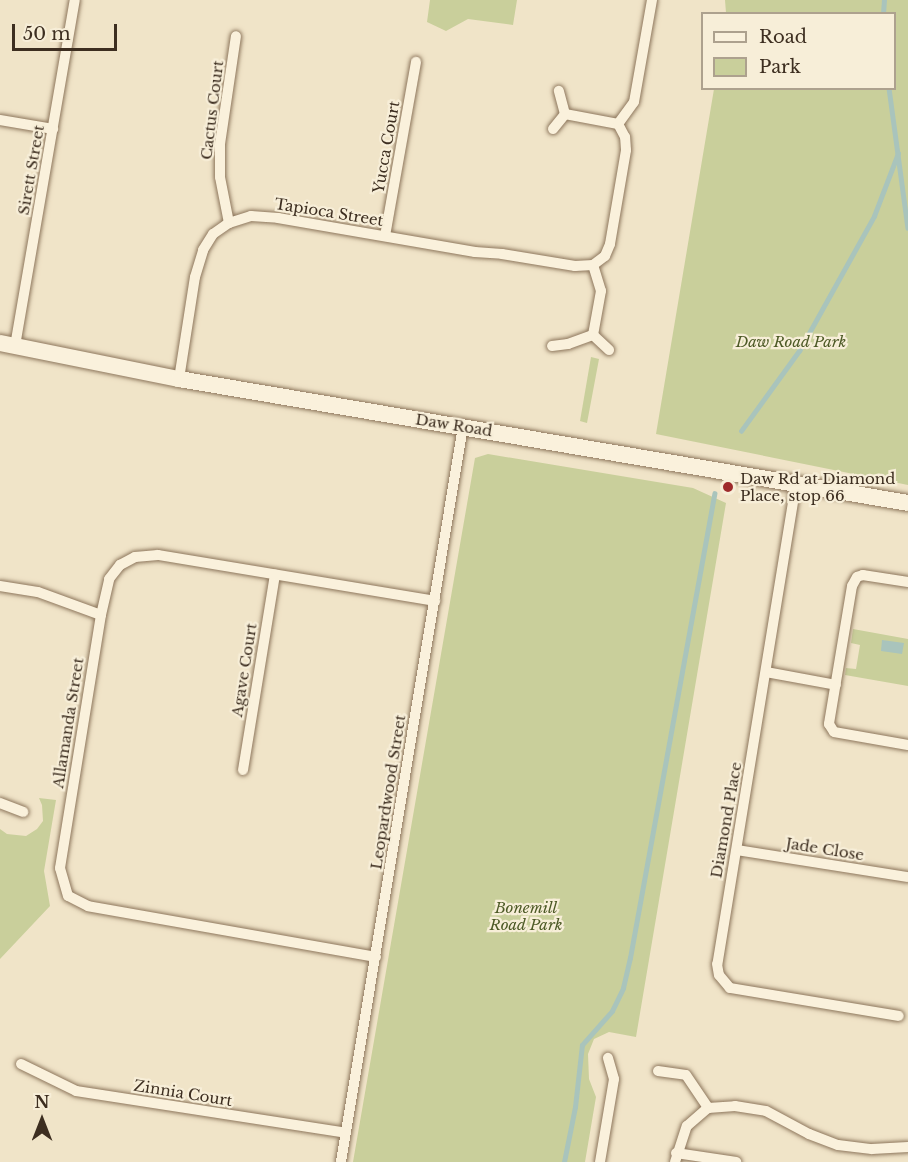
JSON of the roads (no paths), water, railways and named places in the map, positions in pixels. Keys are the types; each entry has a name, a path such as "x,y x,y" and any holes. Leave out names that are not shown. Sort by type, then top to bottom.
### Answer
{"street":[{"name":"Sirett Street","path":"8,344 53,129 75,0"},
{"path":"618,124 634,102 652,0"},
{"name":"Cactus Court","path":"229,223 220,177 220,144 236,36"},
{"name":"Yucca Court","path":"385,236 416,62"},
{"path":"559,92 565,114"},
{"path":"565,114 618,124"},
{"path":"552,129 565,114"},
{"path":"0,120 53,129"},
{"path":"594,335 601,291 593,266 605,256 610,244 626,150 625,138 618,124"},
{"name":"Tapioca Street","path":"229,223 251,216 278,218 475,252 575,266 593,266"},
{"path":"179,379 195,277 203,250 213,234 229,223"},
{"path":"552,346 568,344 594,335"},
{"path":"594,335 609,350"},
{"name":"Daw Road","path":"8,344 179,379 908,503"},
{"name":"Leopardwood Street","path":"341,1162 463,427"},
{"name":"Diamond Place","path":"795,484 717,964 719,975 730,988 899,1016"},
{"name":"Allamanda Street","path":"376,957 88,906 68,896 60,868 101,615 108,579 120,565 135,557 158,555 435,601"},
{"name":"Agave Court","path":"243,770 275,575"},
{"path":"908,582 863,575 857,577 852,586 830,724 834,732 908,745"},
{"path":"0,586 38,592 101,615"},
{"path":"766,672 836,685"},
{"path":"0,803 23,812"},
{"name":"Jade Close","path":"736,850 908,878"},
{"path":"600,1162 614,1079 608,1058"},
{"name":"Zinnia Court","path":"21,1064 76,1091 346,1133"},
{"path":"658,1071 686,1075 708,1108"},
{"path":"736,1162 675,1158 687,1126 708,1108 735,1106 766,1111 808,1134 838,1145 872,1149 908,1147"}],"water":[{"path":"882,640 904,643 902,654 881,651"}],"waterway":[{"path":"883,12 884,0"},
{"path":"889,90 908,228"},
{"path":"741,431 799,351 874,216 898,153"},
{"path":"564,1162 575,1107 582,1045 612,1011 623,988 630,958 714,494"}],"place":[{"name":"Daw Rd at Diamond Place, stop 66","path":"728,487"}],"park label":[{"name":"Daw Road Park","path":"791,342"},
{"name":"Bonemill Road Park","path":"526,916"}]}
